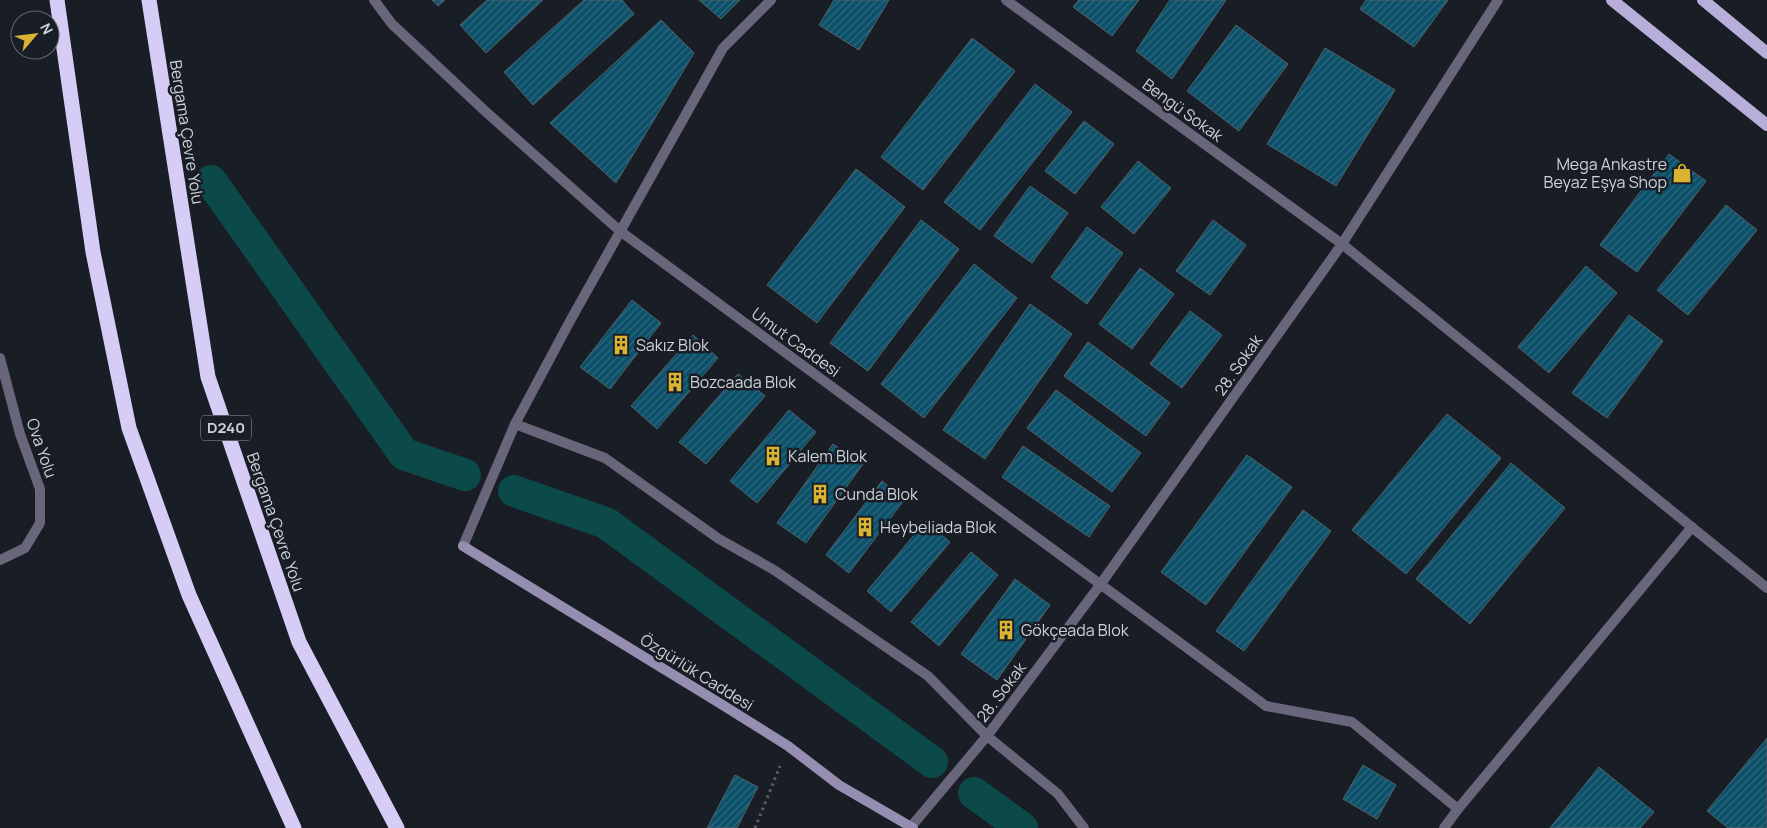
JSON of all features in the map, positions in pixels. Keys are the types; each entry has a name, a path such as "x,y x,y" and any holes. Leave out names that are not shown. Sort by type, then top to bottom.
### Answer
{"highway":[{"path":"57,0 94,252 129,428 188,595 294,828"},
{"name":"Bergama Çevre Yolu","path":"149,0 208,377 299,642 397,828"}],"main road":[{"path":"1612,0 1767,125"},
{"path":"1703,0 1767,53"},
{"name":"Özgürlük Caddesi","path":"463,546 788,746 840,785 912,828"}],"street":[{"name":"Umut Caddesi","path":"374,0 392,24 620,231 1266,706 1352,722 1458,809"},
{"path":"463,546 515,424 722,48 771,0"},
{"name":"Bengü Sokak","path":"1006,0 1342,244 1767,588"},
{"name":"28. Sokak","path":"912,828 987,736 1100,585 1342,244 1498,0"},
{"name":"Ova Yolu","path":"0,358 20,434 40,489 40,523 25,548 0,560"},
{"path":"515,424 606,458 719,539 774,570 928,676 987,736 1058,794 1084,828"},
{"path":"1444,828 1692,527"}],"path":[{"path":"755,828 788,746"}],"building":[{"path":"432,0 445,0 438,6"},
{"path":"487,0 543,0 486,53 460,25"},
{"path":"584,0 622,0 634,14 533,105 504,72"},
{"path":"699,0 740,0 721,19"},
{"path":"834,0 889,0 859,50 819,25"},
{"path":"1079,0 1139,0 1112,36 1073,7"},
{"path":"1170,0 1226,0 1172,79 1136,51"},
{"path":"1366,0 1448,0 1414,47 1360,9"},
{"path":"661,20 694,53 616,183 550,123"},
{"path":"1236,25 1288,64 1239,131 1187,91"},
{"path":"972,38 1015,71 923,190 881,157"},
{"path":"1325,48 1395,90 1336,186 1267,144"},
{"path":"1035,84 1072,112 980,230 944,202"},
{"path":"1084,121 1114,144 1075,194 1045,171"},
{"path":"1669,154 1706,181 1637,272 1600,245"},
{"path":"1138,161 1171,188 1134,234 1101,207"},
{"path":"856,169 905,207 817,323 767,285"},
{"path":"1030,186 1068,213 1032,263 994,236"},
{"path":"1726,205 1757,230 1688,315 1657,290"},
{"path":"921,220 959,249 868,371 830,343"},
{"path":"1213,220 1246,245 1210,295 1176,271"},
{"path":"1087,227 1123,253 1087,304 1051,277"},
{"path":"974,264 1017,298 924,418 881,384"},
{"path":"1586,266 1617,293 1549,373 1518,347"},
{"path":"1140,268 1174,294 1132,349 1099,324"},
{"name":"Sakız Blok","path":"632,300 661,323 610,389 580,367"},
{"path":"1030,304 1072,334 985,459 943,430"},
{"path":"1190,311 1222,335 1182,388 1150,364"},
{"path":"1629,315 1663,341 1607,418 1572,393"},
{"name":"Bozcaada Blok","path":"693,335 718,358 657,429 631,406"},
{"path":"1088,342 1170,403 1146,436 1064,376"},
{"path":"738,374 765,396 706,464 679,442"},
{"path":"1056,390 1141,453 1112,492 1027,428"},
{"name":"Kalem Blok","path":"789,410 816,432 757,503 730,481"},
{"path":"1447,414 1501,458 1406,574 1352,530"},
{"name":"Cunda Blok","path":"833,444 863,464 806,543 777,523"},
{"path":"1023,446 1110,506 1089,537 1002,477"},
{"path":"1247,455 1292,487 1206,605 1161,572"},
{"path":"1511,463 1565,508 1470,624 1416,579"},
{"name":"Heybeliada Blok","path":"882,481 905,499 849,573 826,555"},
{"path":"1303,510 1331,531 1244,651 1216,631"},
{"path":"926,521 950,542 891,612 867,591"},
{"path":"971,552 998,575 939,646 911,622"},
{"name":"Gökçeada Blok","path":"1015,579 1050,605 997,680 961,654"},
{"path":"1767,738 1767,828 1728,828 1707,811"},
{"path":"1363,765 1396,785 1377,819 1343,799"},
{"path":"1599,767 1654,812 1640,828 1550,828"},
{"path":"735,775 758,787 737,828 707,828"}],"waterway":[{"path":"211,181 404,454 465,475"},
{"path":"514,491 606,523 932,762"},
{"path":"974,793 1022,828"}],"place":[{"name":"Mega Ankastre Beyaz Eşya Shop","path":"1682,173"},
{"name":"Sakız Blok","path":"621,345"},
{"name":"Bozcaada Blok","path":"675,382"},
{"name":"Kalem Blok","path":"773,456"},
{"name":"Cunda Blok","path":"820,494"},
{"name":"Heybeliada Blok","path":"865,527"},
{"name":"Gökçeada Blok","path":"1006,630"}]}
